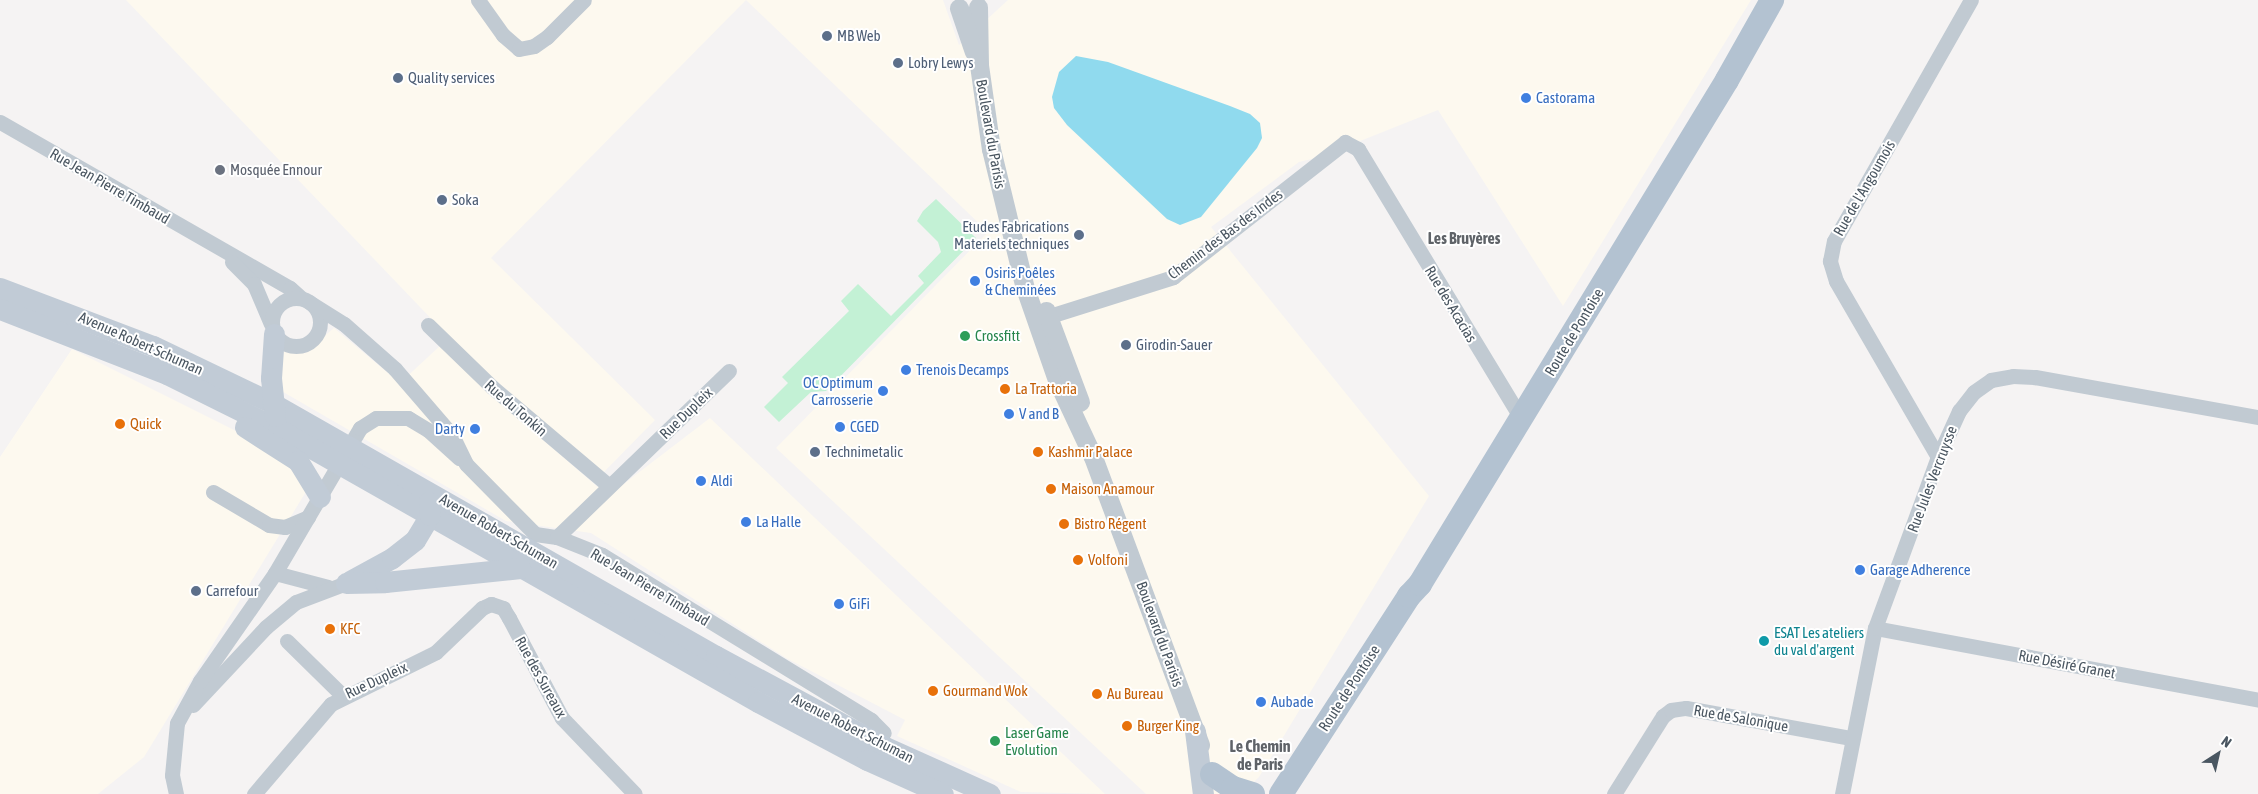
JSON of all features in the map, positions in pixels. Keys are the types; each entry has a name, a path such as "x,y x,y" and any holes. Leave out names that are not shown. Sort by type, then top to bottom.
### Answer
{"main road":[{"name":"Route de Pontoise","path":"1290,789 1409,596 1420,584 1522,420 1727,80 1772,0"},
{"name":"Route de Pontoise","path":"1727,80 1781,0"},
{"name":"Avenue Robert Schuman","path":"0,288 153,346 272,404 430,516 839,746"},
{"name":"Avenue Robert Schuman","path":"0,309 129,358 278,429 344,454 428,490 716,656 990,794"},
{"path":"273,330 272,404 278,429"},
{"path":"129,358 287,452 305,468 320,497"},
{"path":"337,585 403,550 430,516 428,490"},
{"path":"535,534 650,607 716,656"},
{"path":"337,585 520,568"},
{"path":"1195,731 1214,788 1233,788 1255,794 1290,789"},
{"path":"839,746 866,751 884,739"},
{"path":"839,746 943,794"}],"street":[{"path":"478,0 503,35 519,49 534,46 547,37 584,0"},
{"name":"Rue de l'Angoumois","path":"1938,457 1836,281 1830,261 1834,241 1971,0"},
{"name":"Boulevard du Parisis","path":"967,4 979,65 991,149 1004,202 1042,320 1057,380 1093,456 1195,731"},
{"name":"Rue Jean Pierre Timbaud","path":"0,122 220,251 290,288 305,300 344,324 395,369 452,435 466,464 535,534 557,537 602,555 871,720 884,739"},
{"name":"Rue des Acacias","path":"1345,142 1358,149 1522,420"},
{"name":"Chemin des Bas des Indes","path":"1042,320 1173,277 1345,142"},
{"name":"Rue Jean Pierre Timbaud","path":"220,251 254,284 273,330"},
{"path":"286,300 305,300 319,314 319,330 309,342 286,344 273,330 274,311 279,304 286,300"},
{"name":"Rue du Tonkin","path":"428,325 492,387 609,486"},
{"name":"Rue Dupleix","path":"557,537 729,371"},
{"name":"Rue Jules Vercruysse","path":"1842,794 1876,628 1938,457 1959,411 1974,392 1991,380 2013,376 2258,417"},
{"path":"176,794 172,775 177,723 200,681 275,572 344,454 367,422 397,416 418,423 466,464"},
{"path":"213,492 269,525 285,527 308,517"},
{"path":"275,572 337,585"},
{"path":"177,723 266,627 296,602 337,585"},
{"name":"Rue Dupleix","path":"254,794 331,704 342,696 436,652 482,608 490,604"},
{"name":"Rue des Sureaux","path":"490,604 503,608 562,718 635,794"},
{"name":"Rue Désiré Granet","path":"1876,628 2258,700"},
{"path":"287,641 342,696"},
{"name":"Rue de Salonique","path":"1614,794 1662,716 1670,710 1686,708 1852,738"}],"shaded area":[{"path":"126,0 746,0 491,258 655,420 601,475 465,354"},
{"path":"746,0 943,0 959,45 1008,0 1751,0 1563,306 1438,110 1320,157 1299,162 1211,227 1429,496 1259,777 1241,794 1146,794 776,448 988,232"},
{"path":"334,328 400,383 442,344 481,386 608,496 710,418 1105,794 1021,792 897,736 905,720 786,658 591,533 506,521 278,389 279,352 308,350"},
{"path":"72,349 318,472 144,757 98,794 0,794 0,457"}],"green space":[{"path":"936,199 976,238 826,391 811,392 779,422 764,407 788,383 782,377 849,311 841,301 858,284 891,316 924,283 918,276 941,252 938,242 917,221 923,211"}],"water":[{"path":"1076,56 1108,62 1230,106 1250,114 1260,123 1262,138 1257,148 1201,217 1180,225 1167,219 1067,125 1054,108 1052,97 1059,72"}],"place":[{"name":"MB Web","path":"827,36"},
{"name":"Lobry Lewys","path":"898,63"},
{"name":"Quality services","path":"398,78"},
{"name":"Castorama","path":"1526,98"},
{"name":"Mosquée Ennour","path":"220,170"},
{"name":"Soka","path":"442,200"},
{"name":"Etudes Fabrications Materiels techniques","path":"1079,235"},
{"name":"Osiris Poêles & Cheminées","path":"975,281"},
{"name":"Crossfitt","path":"965,336"},
{"name":"Girodin-Sauer","path":"1126,345"},
{"name":"Trenois Decamps","path":"906,370"},
{"name":"La Trattoria","path":"1005,389"},
{"name":"OC Optimum Carrosserie","path":"883,391"},
{"name":"V and B","path":"1009,414"},
{"name":"Quick","path":"120,424"},
{"name":"CGED","path":"840,427"},
{"name":"Darty","path":"475,429"},
{"name":"Technimetalic","path":"815,452"},
{"name":"Kashmir Palace","path":"1038,452"},
{"name":"Aldi","path":"701,481"},
{"name":"Maison Anamour","path":"1051,489"},
{"name":"La Halle","path":"746,522"},
{"name":"Bistro Régent","path":"1064,524"},
{"name":"Volfoni","path":"1078,560"},
{"name":"Garage Adherence","path":"1860,570"},
{"name":"Carrefour","path":"196,591"},
{"name":"GiFi","path":"839,604"},
{"name":"KFC","path":"330,629"},
{"name":"ESAT Les ateliers du val d'argent","path":"1764,641"},
{"name":"Gourmand Wok","path":"933,691"},
{"name":"Au Bureau","path":"1097,694"},
{"name":"Aubade","path":"1261,702"},
{"name":"Burger King","path":"1127,726"},
{"name":"Laser Game Evolution","path":"995,741"}],"district":[{"name":"Les Bruyères","path":"1464,238"},
{"name":"Le Chemin de Paris","path":"1260,755"}]}
